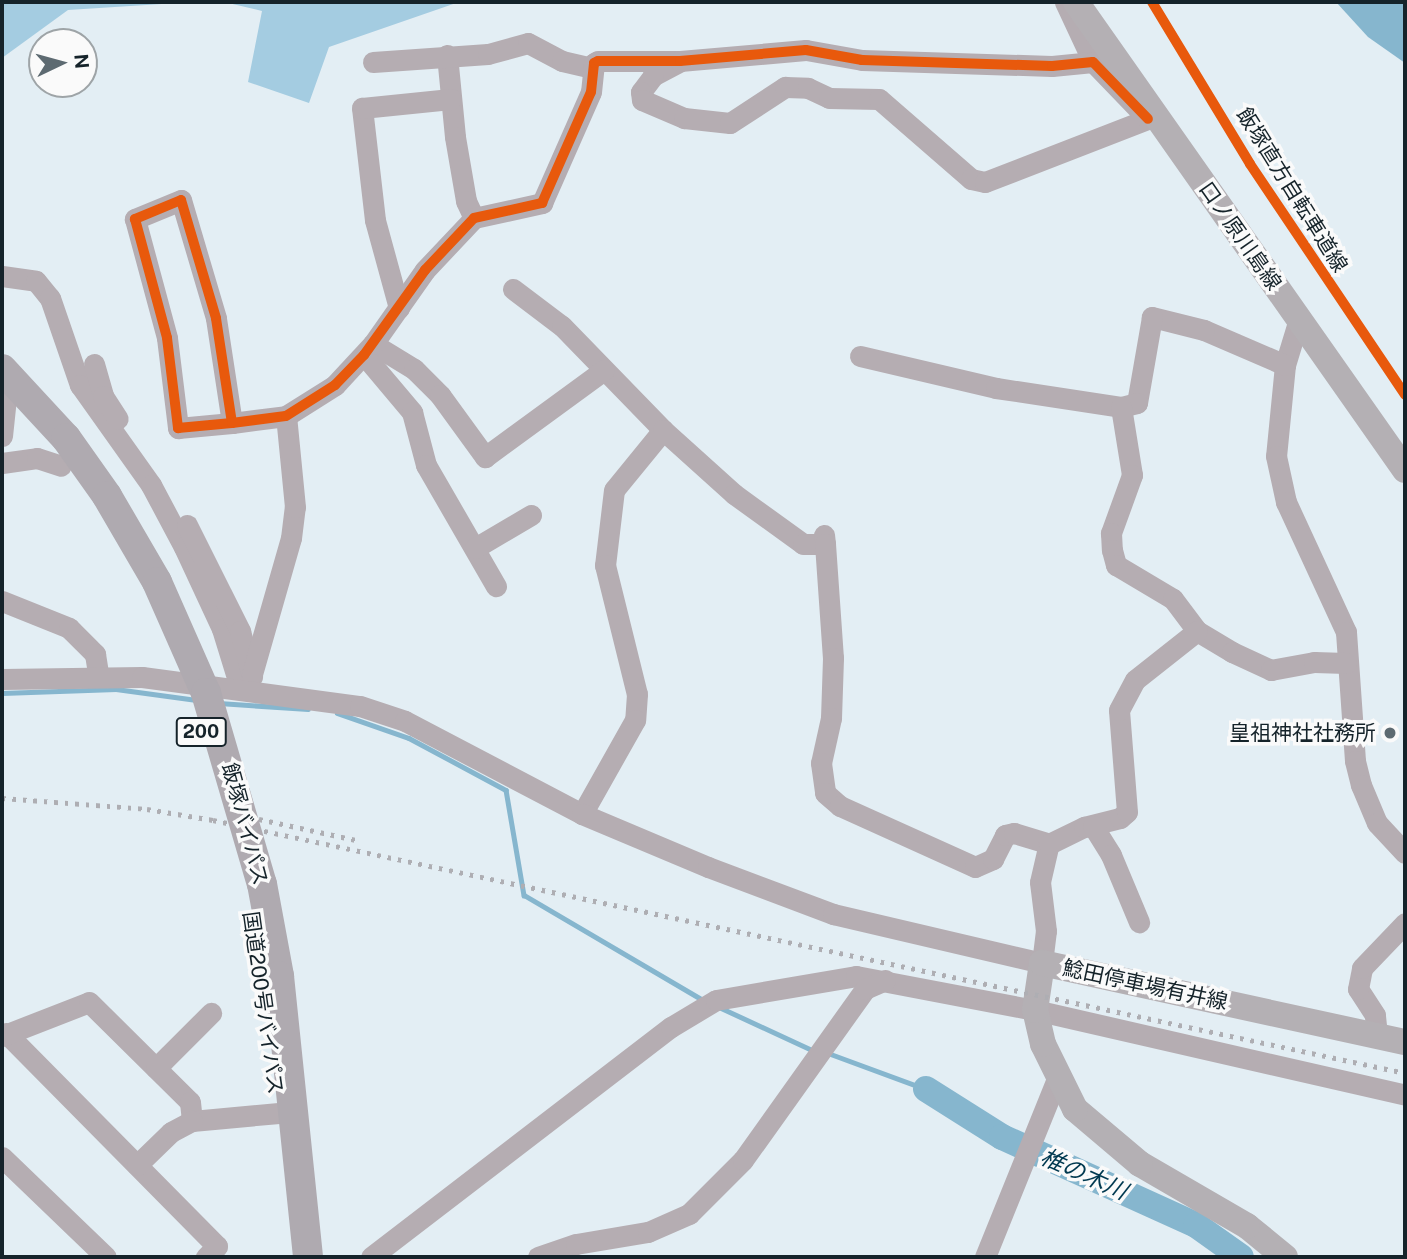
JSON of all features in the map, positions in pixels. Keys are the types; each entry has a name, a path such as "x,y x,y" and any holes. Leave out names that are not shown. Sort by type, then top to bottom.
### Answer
{"highway":[{"name":"国道200号バイパス","path":"3,386 146,580 194,708 255,888 279,1113 292,1155 292,1257"},
{"name":"200","path":"3,386 66,438 107,496 146,580"},
{"name":"飯塚バイパス","path":"255,888 279,976 292,1155 308,1257"}],"main road":[{"name":"口ノ原川島線","path":"1076,2 1151,117 1299,319 1405,470"},
{"name":"鯰田停車場有井線","path":"1285,1257 1247,1226 1140,1164 1104,1138 1075,1109 1057,1079 1035,1010 1042,963 1405,1042"}],"street":[{"path":"680,61 653,76 641,92 642,100 684,118 730,123 785,87 808,88 829,98 879,99 971,179 985,182 1151,117 1093,62 1065,2"},
{"path":"373,62 488,54 528,44 562,61 592,68"},
{"path":"232,423 216,318 181,200 135,219 167,338 178,428 232,423 286,416 335,385 368,349 425,270 474,218 542,202 591,92 592,68 598,61 680,61 806,50 862,60 1052,66 1093,62"},
{"path":"447,55 466,201 474,218"},
{"path":"398,308 375,220 362,108 451,99"},
{"path":"5,278 36,281 50,298 80,385 151,485 184,547 247,684"},
{"path":"513,289 562,326 663,430 781,530 803,544 825,539 834,658 831,718 821,763 825,793 840,806 975,867 993,859 1005,835 1014,833 1049,844 1120,818 1127,812 1116,727 1129,690 1149,666 1197,631"},
{"path":"860,356 996,388 1121,407 1137,403 1152,317 1203,330 1285,365"},
{"path":"1299,319 1285,365 1276,456 1286,502 1346,632 1346,663 1361,785 1377,823 1405,853"},
{"path":"368,349 414,369 440,395 485,457 604,370"},
{"path":"368,349 412,412 426,465 496,586"},
{"path":"94,364 103,396 140,447 202,549 240,631 247,684"},
{"path":"2,436 3,386"},
{"path":"1121,407 1132,475 1111,533 1116,565 1173,599 1197,631 1271,670 1314,662 1346,663"},
{"path":"247,684 266,639 291,538 295,507 286,416"},
{"path":"582,814 635,720 635,683 605,565 614,490 663,430"},
{"path":"2,463 37,458 61,466"},
{"path":"475,548 531,515"},
{"path":"2,601 69,628 94,654 98,674"},
{"path":"2,679 98,674 247,684 350,704 405,721 582,814 833,914 1042,963 1046,931 1040,882 1049,844"},
{"path":"1093,826 1111,855 1139,922"},
{"path":"1377,1035 1375,1015 1358,989 1362,968 1405,923"},
{"path":"371,1257 671,1027 716,1000 856,976 1035,1010 1405,1095"},
{"path":"538,1257 576,1244 648,1231 689,1214 743,1160 865,989 885,980"},
{"path":"192,1121 190,1102 89,1002 4,1035 216,1246 206,1257"},
{"path":"156,1068 211,1013"},
{"path":"985,1257 1057,1079"},
{"path":"137,1165 171,1132 192,1121 279,1113"},
{"path":"2,1157 106,1257"}],"shaded area":[{"path":"2,2 193,2 68,10 43,28 28,28 28,39 2,58"},
{"path":"224,2 459,2 329,47 309,103 248,82 262,11"},
{"path":"1336,2 1405,2 1405,63 1368,37"}],"waterway":[{"path":"2,693 116,689 196,700"},
{"path":"219,703 308,709"},
{"path":"337,713 409,738 506,790 524,895 705,1001"},
{"path":"719,1007 812,1050"},
{"path":"828,1053 926,1089"},
{"name":"椎の木川","path":"926,1089 1002,1137 1196,1225 1241,1257"}],"railway":[{"path":"2,798 147,809 213,820 1405,1073"},
{"path":"259,819 361,841"}],"cycle path":[{"name":"飯塚直方自転車道線","path":"1152,2 1250,164 1405,395"},
{"path":"232,423 216,318 181,200 135,219 167,338 178,428 232,423 286,416 335,385 364,355 425,270 474,218 542,203 591,92 594,63 598,61 680,61 806,50 862,60 1052,66 1093,62 1148,119"}],"place":[{"name":"皇祖神社社務所","path":"1390,733"}]}
